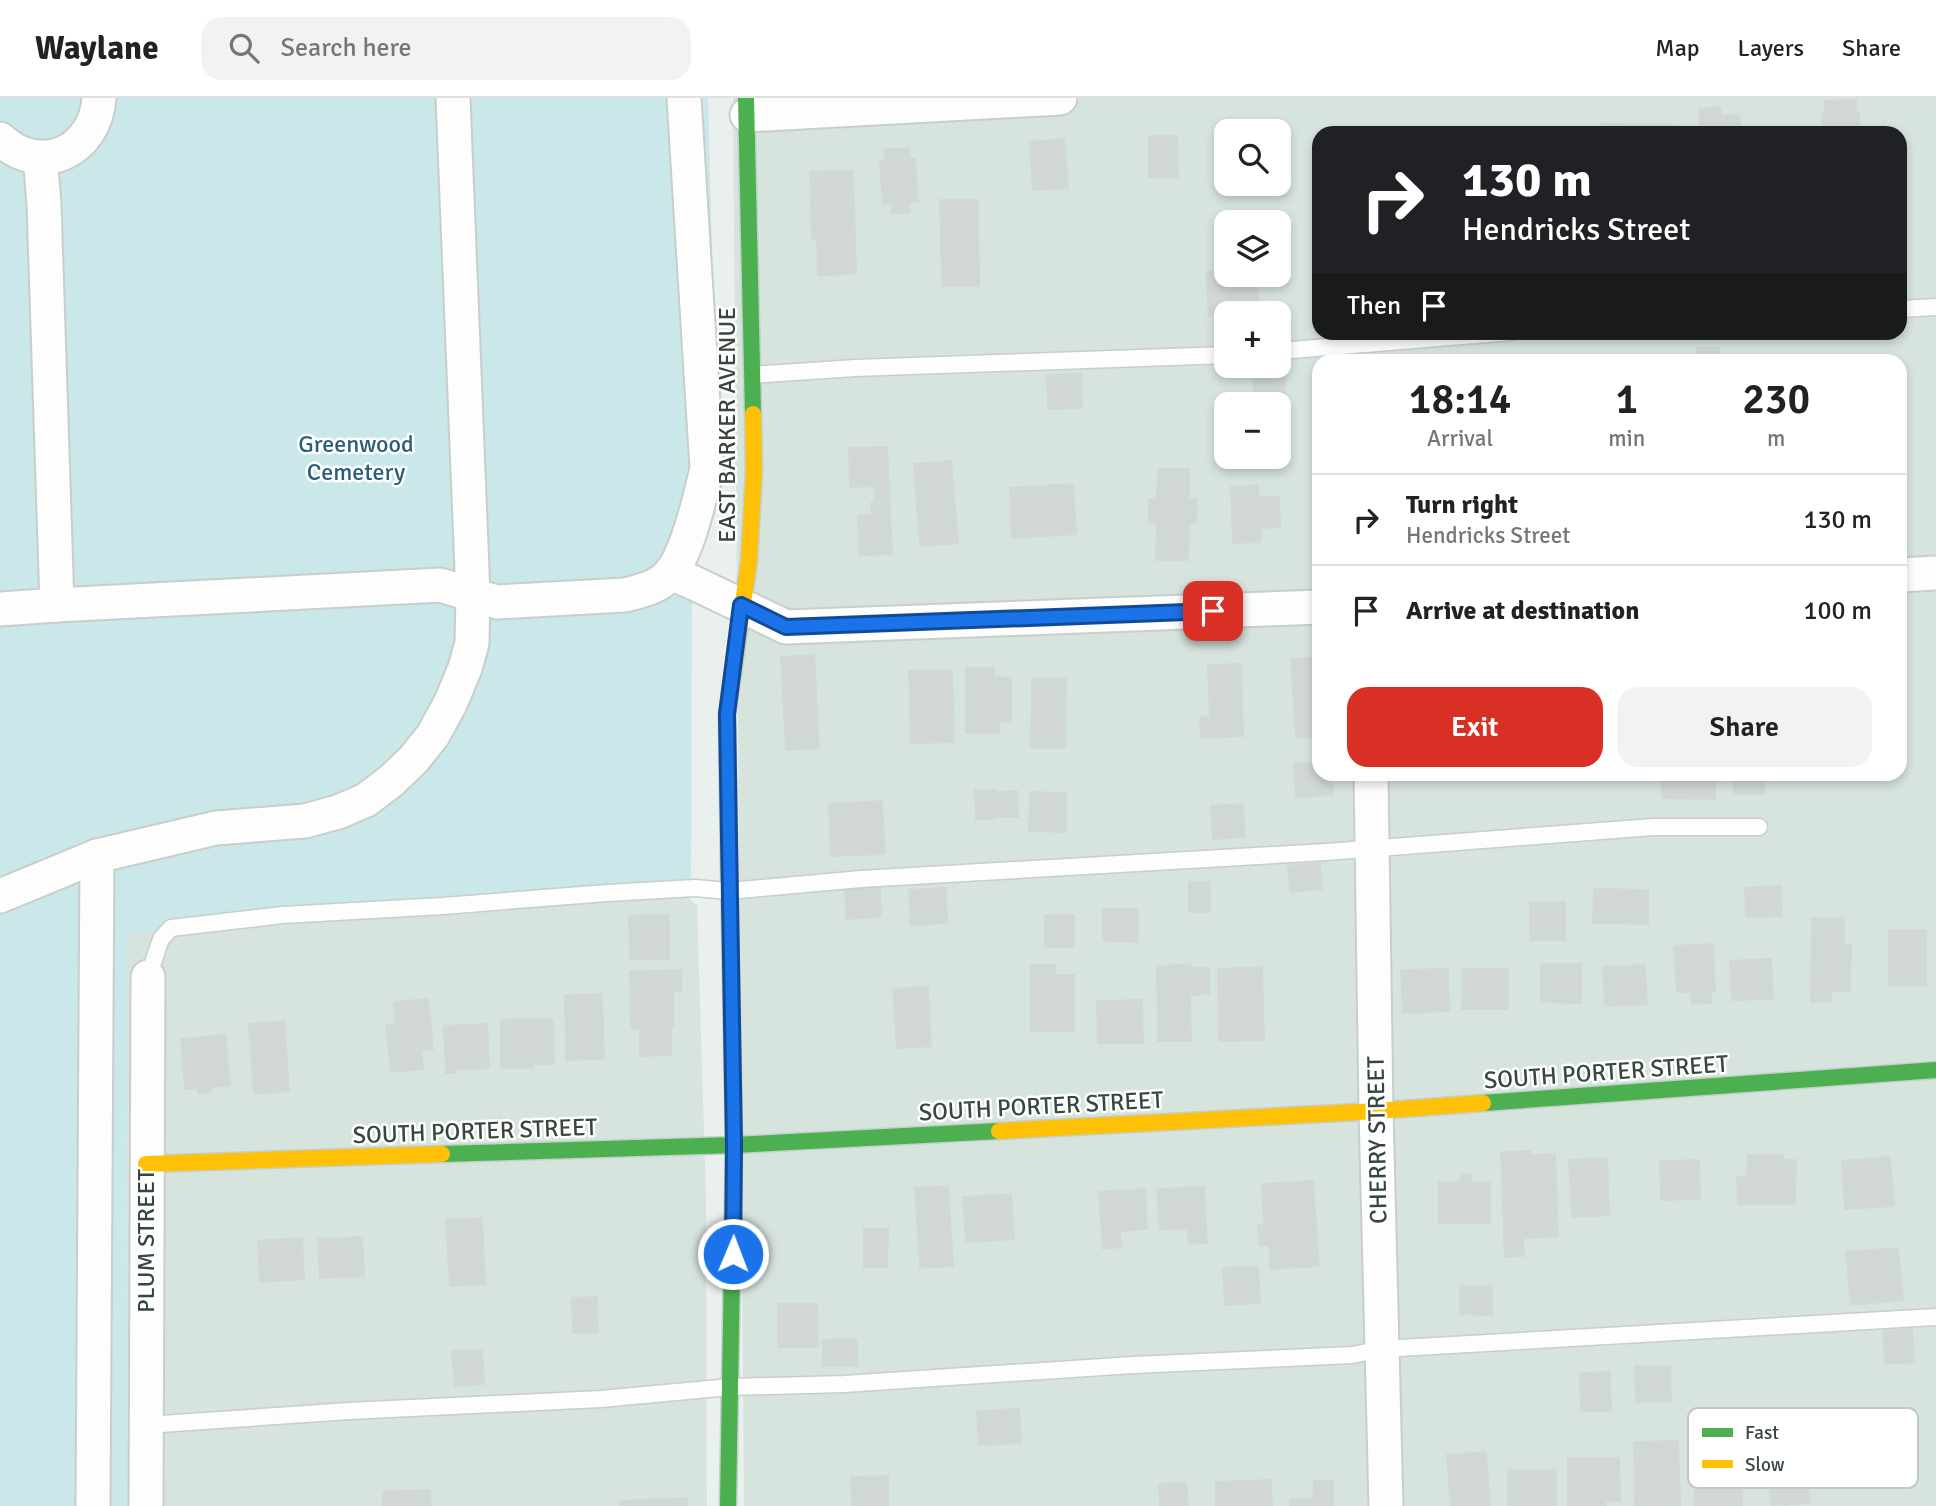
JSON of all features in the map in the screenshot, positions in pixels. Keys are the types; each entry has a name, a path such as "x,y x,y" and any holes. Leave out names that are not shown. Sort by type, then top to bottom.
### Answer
{"street":[{"path":"0,139 14,151 40,158 54,157 69,151 92,127 98,112 99,98"},
{"path":"0,896 97,856 216,828 305,821 338,812 366,800 391,781 414,759 433,735 451,702 472,642 473,595 453,98"},
{"path":"0,609 440,585 497,602 625,595 645,590 659,582 670,573 681,552 707,469 684,98"},
{"path":"747,107 1060,98"},
{"name":"EAST BARKER AVENUE","path":"729,1506 734,1145 727,714 749,561 754,470 747,107"},
{"path":"40,158 44,204 57,605"},
{"path":"670,573 786,627 1312,607"},
{"path":"1907,575 1936,573"},
{"name":"CHERRY STREET","path":"1371,781 1386,1506"},
{"path":"93,1506 97,856"},
{"name":"PLUM STREET","path":"146,1506 148,977"},
{"name":"SOUTH PORTER STREET","path":"146,1164 734,1145 1376,1111 1936,1070"}],"lane":[{"path":"1907,309 1936,307"},
{"path":"1291,350 1413,340"},
{"path":"752,375 855,368 1214,355"},
{"path":"148,977 161,939 172,928 283,915 695,888 729,891 861,879 1112,865 1653,827 1759,827"},
{"path":"146,1425 349,1411 601,1399 730,1387 844,1384 1133,1365 1352,1355 1382,1349 1936,1317"}],"shaded area":[{"path":"733,98 1936,98 1936,1506 744,1506"},
{"path":"691,888 688,897 697,906 706,1196 707,1506 128,1506 127,934"}],"green space":[{"name":"Greenwood Cemetery","path":"0,98 708,98 718,480 692,582 691,888 127,934 128,1506 0,1506"}],"building":[{"path":"1856,100 1860,126 1823,126 1824,101"},
{"path":"1721,107 1721,116 1739,114 1740,126 1700,126 1699,109"},
{"path":"1602,124 1679,126 1602,126"},
{"path":"1149,136 1177,136 1178,178 1149,177"},
{"path":"1064,139 1068,188 1033,190 1030,142"},
{"path":"909,148 910,159 915,159 918,202 909,202 910,213 892,214 892,204 883,204 880,162 885,161 884,150"},
{"path":"853,171 856,274 818,275 817,239 812,239 810,172"},
{"path":"940,200 978,200 979,286 942,286"},
{"path":"1206,272 1214,272 1214,287 1258,287 1258,301 1214,301 1214,316 1209,316"},
{"path":"1697,348 1719,348 1719,354 1697,354"},
{"path":"1081,374 1082,408 1048,409 1047,375"},
{"path":"1253,378 1284,378 1285,392 1254,392"},
{"path":"887,447 892,554 859,555 858,515 872,515 874,486 850,487 849,448"},
{"path":"951,461 958,543 920,546 914,464"},
{"path":"1158,469 1189,469 1189,499 1197,499 1196,523 1189,524 1188,560 1156,560 1157,523 1149,523 1149,499 1157,498"},
{"path":"1073,484 1076,534 1012,538 1010,488"},
{"path":"1258,485 1259,497 1279,497 1280,527 1260,528 1260,542 1233,543 1231,487"},
{"path":"814,655 819,748 786,750 781,657"},
{"path":"1312,658 1312,737 1296,738 1291,659"},
{"path":"1241,664 1243,736 1201,738 1200,718 1210,717 1208,665"},
{"path":"966,668 994,668 994,677 1011,678 1011,722 1000,722 999,733 966,733"},
{"path":"952,670 954,742 911,743 909,671"},
{"path":"1032,678 1066,678 1065,748 1031,748"},
{"path":"1312,763 1312,781 1332,781 1333,795 1296,797 1294,764"},
{"path":"1662,781 1715,781 1715,799 1662,798"},
{"path":"1734,781 1764,781 1764,794 1734,794"},
{"path":"975,790 994,790 994,819 976,819"},
{"path":"1017,791 1018,817 996,817 996,792"},
{"path":"1030,792 1066,793 1066,832 1029,831"},
{"path":"882,801 885,854 831,856 829,804"},
{"path":"1243,804 1245,837 1213,839 1211,806"},
{"path":"1320,863 1322,889 1290,892 1288,866"},
{"path":"1189,882 1210,882 1210,912 1189,912"},
{"path":"1781,886 1782,916 1746,917 1745,888"},
{"path":"880,887 881,917 846,919 845,889"},
{"path":"946,888 947,923 911,925 909,890"},
{"path":"1594,889 1648,890 1648,924 1593,923"},
{"path":"1565,902 1565,940 1530,940 1530,903"},
{"path":"1103,909 1138,909 1138,942 1103,941"},
{"path":"669,915 669,959 630,959 629,916"},
{"path":"1045,915 1074,915 1074,947 1045,947"},
{"path":"1812,918 1844,918 1844,945 1851,945 1850,991 1831,991 1831,1002 1811,1002"},
{"path":"1889,930 1926,930 1926,986 1889,986"},
{"path":"1713,944 1715,991 1711,991 1711,1003 1692,1004 1692,992 1677,992 1674,946"},
{"path":"1771,959 1773,999 1732,1000 1730,961"},
{"path":"1541,964 1581,964 1581,1003 1541,1002"},
{"path":"1031,965 1055,965 1055,975 1074,975 1074,1031 1031,1031"},
{"path":"1190,965 1190,968 1209,968 1209,994 1190,995 1191,1041 1158,1041 1157,966"},
{"path":"1645,965 1647,1004 1605,1006 1603,967"},
{"path":"1262,967 1264,1040 1219,1041 1218,969"},
{"path":"1448,969 1449,1011 1403,1013 1401,970"},
{"path":"1463,969 1508,969 1508,1009 1462,1009"},
{"path":"681,970 681,991 673,991 671,1055 640,1056 640,1029 631,1029 630,971"},
{"path":"928,987 931,1046 897,1048 893,989"},
{"path":"602,994 604,1059 566,1060 565,995"},
{"path":"428,999 433,1049 421,1050 423,1069 391,1072 386,1025 396,1024 394,1002"},
{"path":"1142,1000 1143,1043 1098,1043 1097,1001"},
{"path":"553,1019 554,1064 532,1064 533,1068 501,1068 501,1020"},
{"path":"284,1021 289,1091 254,1094 249,1024"},
{"path":"487,1024 489,1068 455,1069 455,1073 446,1073 444,1026"},
{"path":"225,1035 230,1085 210,1087 211,1092 198,1093 197,1088 185,1089 181,1039"},
{"path":"1530,1151 1530,1155 1555,1154 1558,1237 1523,1238 1524,1256 1505,1257 1501,1152"},
{"path":"1748,1155 1783,1155 1783,1160 1796,1160 1795,1204 1738,1204 1737,1177 1747,1177"},
{"path":"1890,1157 1894,1206 1845,1209 1842,1161"},
{"path":"1607,1158 1609,1215 1572,1217 1569,1160"},
{"path":"1699,1160 1700,1199 1661,1200 1660,1161"},
{"path":"1461,1174 1471,1174 1471,1183 1490,1182 1490,1223 1439,1223 1439,1182 1460,1183"},
{"path":"1313,1181 1319,1266 1271,1269 1269,1245 1259,1246 1258,1225 1264,1224 1262,1184"},
{"path":"948,1186 953,1266 920,1268 915,1188"},
{"path":"1204,1187 1207,1243 1189,1244 1187,1228 1160,1230 1157,1189"},
{"path":"1145,1189 1147,1229 1120,1231 1121,1247 1103,1249 1099,1192"},
{"path":"1011,1194 1014,1239 966,1242 963,1197"},
{"path":"482,1218 485,1284 450,1286 446,1220"},
{"path":"864,1229 888,1229 887,1267 864,1267"},
{"path":"362,1237 364,1276 320,1278 318,1239"},
{"path":"302,1238 304,1279 260,1282 258,1241"},
{"path":"1898,1248 1903,1300 1851,1305 1846,1252"},
{"path":"1258,1267 1260,1303 1225,1305 1223,1268"},
{"path":"1460,1286 1492,1286 1492,1315 1460,1314"},
{"path":"597,1297 598,1332 573,1333 572,1298"},
{"path":"778,1304 817,1304 818,1347 778,1347"},
{"path":"1912,1329 1914,1362 1885,1364 1883,1331"},
{"path":"857,1339 857,1366 823,1366 823,1340"},
{"path":"482,1350 484,1384 455,1386 452,1351"},
{"path":"1635,1366 1670,1366 1671,1402 1636,1402"},
{"path":"1610,1372 1611,1411 1581,1411 1580,1373"},
{"path":"1019,1409 1021,1443 979,1445 977,1411"},
{"path":"1678,1441 1680,1506 1635,1506 1634,1442"},
{"path":"1486,1452 1490,1506 1451,1506 1447,1455"},
{"path":"1568,1458 1619,1458 1620,1501 1605,1501 1606,1506 1568,1506"},
{"path":"1508,1470 1556,1470 1556,1506 1508,1506"},
{"path":"888,1476 888,1506 852,1506 851,1477"},
{"path":"1271,1480 1272,1506 1216,1506 1216,1482"},
{"path":"1314,1481 1333,1481 1333,1506 1290,1506 1290,1499 1313,1499"},
{"path":"1186,1483 1188,1506 1160,1506 1159,1484"},
{"path":"1695,1488 1742,1488 1742,1506 1695,1506"},
{"path":"1770,1488 1808,1488 1809,1503 1771,1505"},
{"path":"430,1490 431,1506 383,1506 383,1491"},
{"path":"687,1498 687,1506 620,1506 620,1501"}],"traffic: fast":[{"path":"746,98 753,414"},
{"path":"728,1506 734,1145 729,865"},
{"path":"1483,1103 1936,1070"},
{"path":"442,1154 734,1145 999,1131"}],"traffic: slow":[{"path":"729,865 727,714 749,561 754,470 753,414"},
{"path":"999,1131 1483,1103"},
{"path":"146,1164 442,1154"}],"route":[{"path":"733,1254 734,1145 727,714 741,605 786,627 1213,611"}]}
